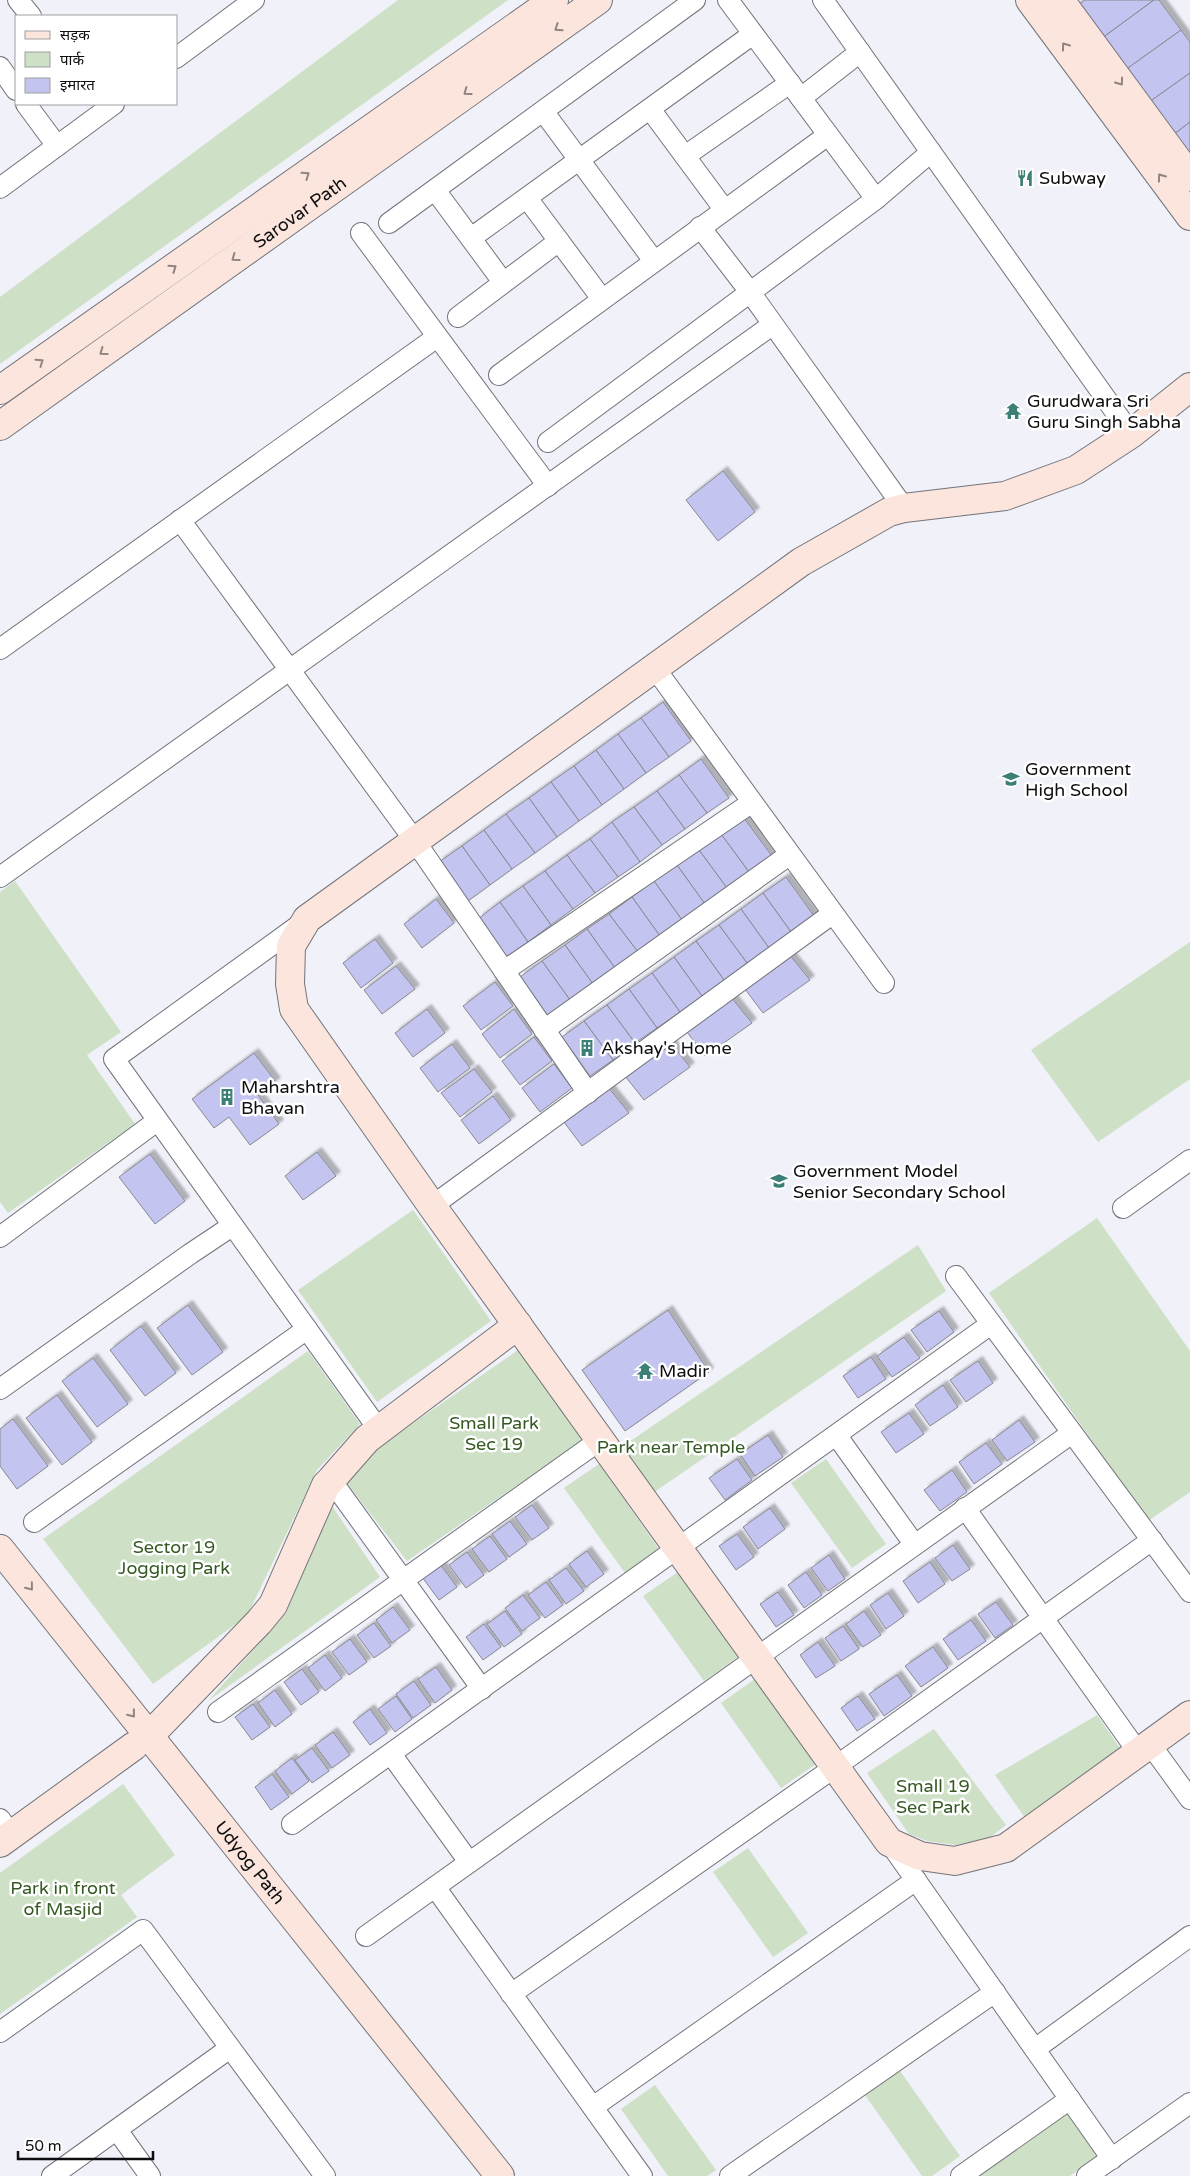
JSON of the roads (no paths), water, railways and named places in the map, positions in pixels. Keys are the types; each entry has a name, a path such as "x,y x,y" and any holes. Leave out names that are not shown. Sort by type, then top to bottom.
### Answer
{"street":[{"path":"18,0 29,15"},
{"path":"178,57 254,0"},
{"name":"Sarovar Path","path":"0,390 554,0"},
{"name":"Sarovar Path","path":"0,426 598,0"},
{"path":"389,223 695,0"},
{"path":"728,0 876,199"},
{"path":"823,0 1131,434"},
{"path":"1030,0 1190,216"},
{"path":"1060,0 1190,177"},
{"path":"471,238 753,34"},
{"path":"685,156 860,52"},
{"path":"0,68 15,89"},
{"path":"27,105 57,146"},
{"path":"0,188 57,146 104,107"},
{"path":"650,109 724,209"},
{"path":"543,111 654,261"},
{"path":"499,375 828,134"},
{"path":"548,442 876,199 931,152"},
{"path":"435,190 503,282"},
{"path":"527,198 602,299"},
{"path":"700,226 750,292 772,326 904,508"},
{"path":"360,232 548,486"},
{"path":"458,317 559,241"},
{"path":"0,877 772,326"},
{"path":"0,649 437,337"},
{"path":"379,1430 114,1059 801,562 889,512 904,508 1005,496 1076,470 1131,434 1190,387"},
{"path":"180,520 415,841 588,1093"},
{"path":"654,667 751,803 884,983"},
{"path":"504,971 751,803"},
{"path":"544,1030 789,855"},
{"path":"432,1206 832,914"},
{"path":"307,919 291,946 290,984 294,1009 432,1206 835,1766 1112,2159"},
{"path":"2,1231 157,1121"},
{"path":"1123,1208 1190,1160"},
{"path":"0,1389 232,1226"},
{"path":"956,1276 1190,1592"},
{"path":"292,1824 991,1324"},
{"path":"4,1832 142,1741 260,1622 273,1605 326,1485 367,1439 518,1326"},
{"path":"34,1522 307,1329"},
{"path":"366,1936 756,1656 1072,1433"},
{"path":"837,1436 914,1544"},
{"path":"218,1712 600,1440"},
{"path":"331,1480 482,1689"},
{"path":"965,1508 1043,1618 1144,1748 1190,1799"},
{"path":"511,1994 1152,1540"},
{"name":"Udyog Path","path":"0,1549 142,1741 478,2176"},
{"name":"Udyog Path","path":"0,1578 142,1741 500,2176"},
{"path":"889,1842 920,1856 955,1861 1006,1848 1190,1715"},
{"path":"391,1754 469,1862"},
{"path":"593,2107 916,1880"},
{"path":"434,1887 642,2176"},
{"path":"0,2032 143,1930 325,2176"},
{"path":"1035,2049 1190,1936"},
{"path":"730,2176 994,1992"},
{"path":"52,2176 230,2048"},
{"path":"961,2176 1070,2099"},
{"path":"1087,2176 1190,2103"},
{"path":"117,2130 150,2176"}],"place":[{"name":"Subway","path":"1025,178"},
{"name":"Gurudwara Sri Guru Singh Sabha","path":"1013,411"},
{"name":"Government High School","path":"1011,779"},
{"name":"Akshay's Home","path":"587,1048"},
{"name":"Maharshtra Bhavan","path":"227,1097"},
{"name":"Government Model Senior Secondary School","path":"779,1181"},
{"name":"Madir","path":"645,1371"}],"park label":[{"name":"Small Park Sec 19","path":"494,1434"},
{"name":"Park near Temple","path":"671,1447"},
{"name":"Sector 19 Jogging Park","path":"174,1557"},
{"name":"Small 19 Sec Park","path":"933,1796"},
{"name":"Park in front of Masjid","path":"63,1898"}]}
